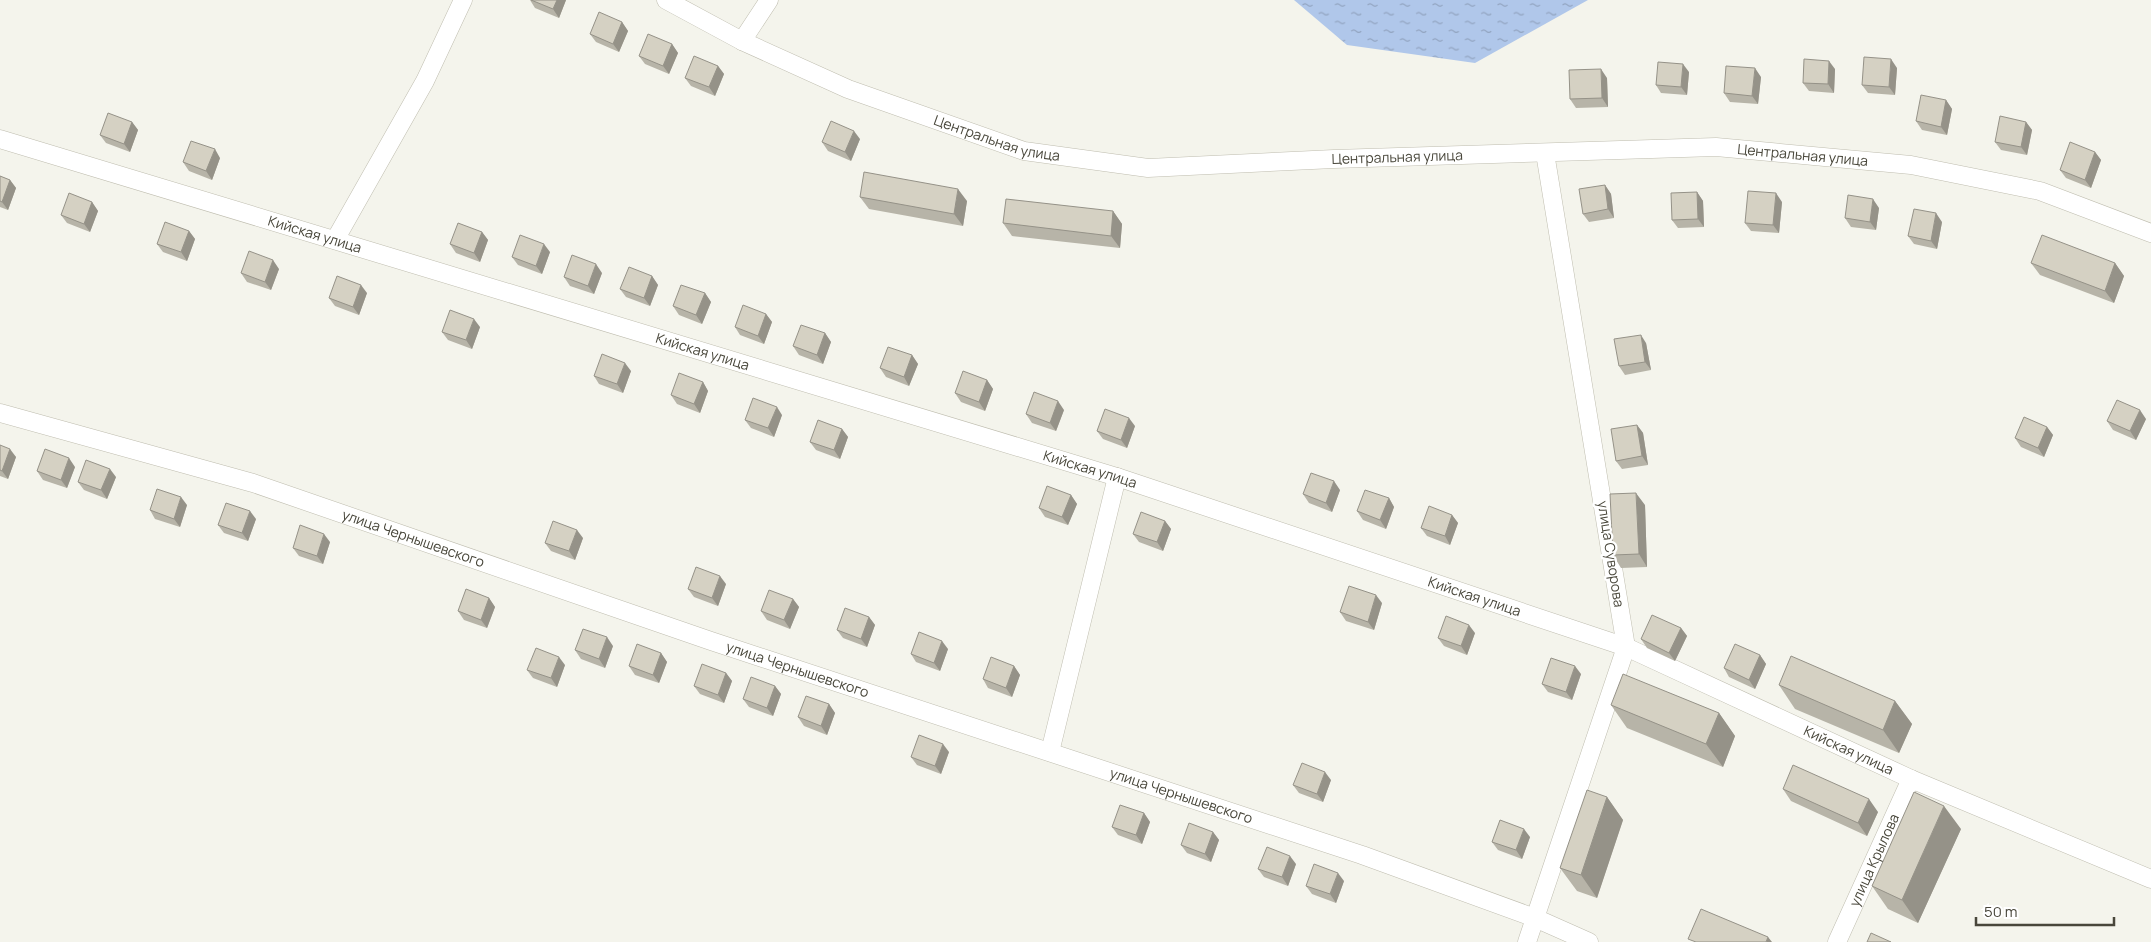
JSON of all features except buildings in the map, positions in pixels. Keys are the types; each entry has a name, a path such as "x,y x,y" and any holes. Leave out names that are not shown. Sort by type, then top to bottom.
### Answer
{"street":[{"path":"335,240 426,80 463,0"},
{"name":"Центральная улица","path":"666,0 742,41 848,90 1024,151 1148,168 1334,159 1716,147 1911,165 2040,191 2151,233"},
{"path":"742,41 769,0"},
{"name":"Кийская улица","path":"0,139 1117,477 1626,647 1911,779 2151,879"},
{"name":"улица Суворова","path":"1527,942 1626,647 1545,153"},
{"name":"улица Чернышевского","path":"0,413 253,483 711,641 1362,854 1535,918 1589,942"},
{"path":"1050,752 1117,477"},
{"name":"улица Крылова","path":"1837,942 1911,779"}],"water":[{"path":"1294,0 1588,0 1475,63 1347,45"}]}
